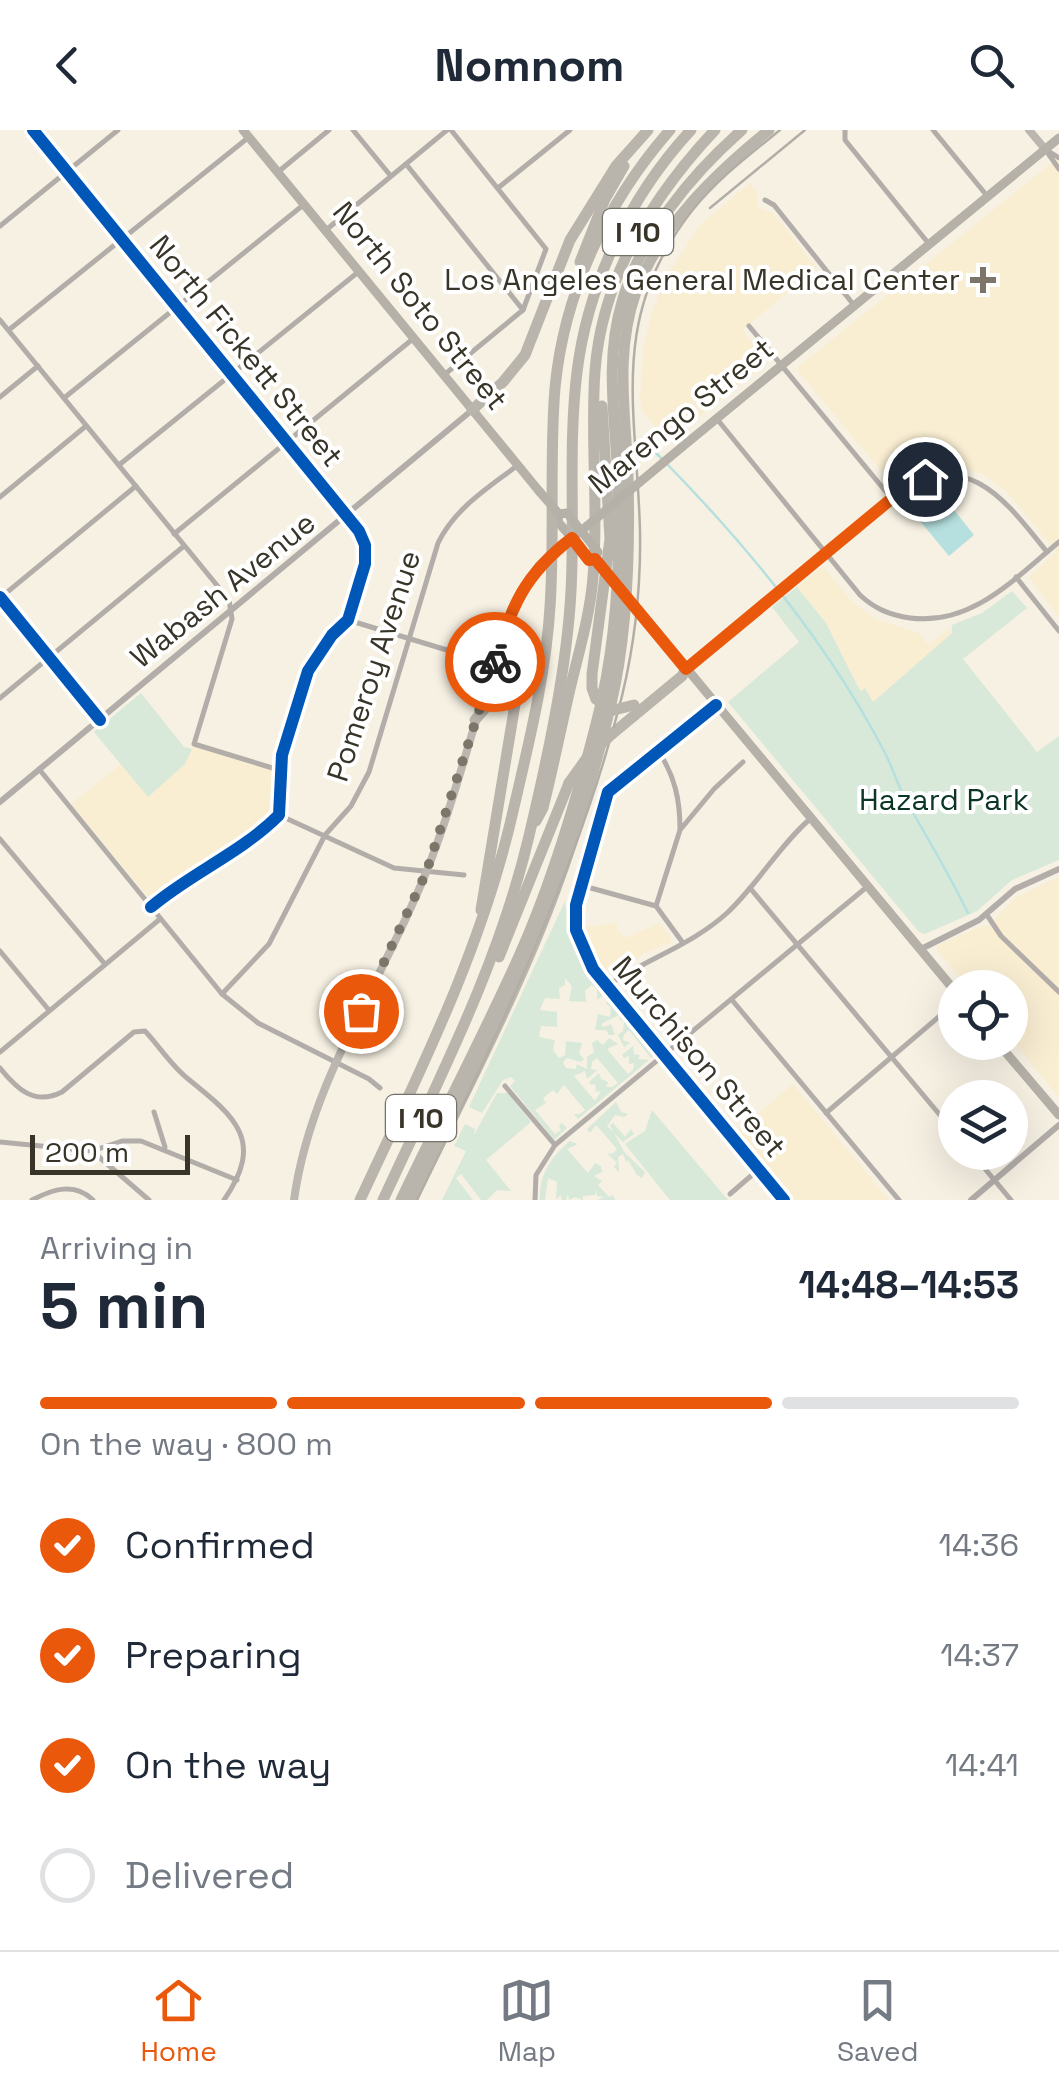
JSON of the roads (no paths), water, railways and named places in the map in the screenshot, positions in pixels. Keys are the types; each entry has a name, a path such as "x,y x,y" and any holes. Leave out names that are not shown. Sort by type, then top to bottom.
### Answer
{"highway":[{"name":"I 10","path":"360,1200 472,953 492,896 514,810 545,654 552,560 554,410 572,288 592,228 622,170 649,130"},
{"path":"472,410 503,382 525,354 570,240 616,166 649,130"},
{"path":"560,349 574,296 603,227 638,170 670,130"},
{"path":"530,834 568,624 574,398 584,333 598,282 620,233 651,180 691,130"},
{"name":"I 10","path":"383,1200 459,1036 510,907 530,834 543,808 589,607 595,530 596,352 607,305 638,232 665,188 714,130"},
{"path":"400,1200 521,952 558,857 607,679 617,602 618,484 611,366 622,302 632,273 656,229 702,169 742,130"},
{"path":"412,1200 508,1002 551,902 611,704 622,644 628,509 621,375 625,336 637,288 663,239 695,199 769,130"},
{"path":"596,352 610,539 592,692 614,710 635,710"},
{"path":"494,664 517,679"},
{"path":"459,1036 509,936 569,784 589,755 677,671 686,669"},
{"path":"476,720 487,706 497,678 506,674 517,679"},
{"path":"472,953 517,679"}],"main road":[{"path":"1029,130 1045,150"},
{"name":"North Soto Street","path":"246,133 558,514 567,514 576,534 598,552 595,559 938,970"},
{"name":"Marengo Street","path":"294,1200 311,1123 426,873 512,609 539,566 1059,138"},
{"path":"1012,1060 1059,1115"}],"street":[{"name":"North Fickett Street","path":"34,130 362,537 366,552 348,620"},
{"path":"0,226 118,130"},
{"path":"278,172 329,130"},
{"path":"353,130 390,175"},
{"path":"326,230 449,130 498,188 546,250 523,310 444,375"},
{"path":"498,188 570,130"},
{"path":"933,130 988,197"},
{"path":"844,132 845,140 929,244"},
{"path":"9,330 246,133"},
{"path":"1045,150 1059,158"},
{"path":"1045,150 1059,168"},
{"path":"406,164 523,310"},
{"path":"765,200 774,206 854,306"},
{"path":"64,398 304,204"},
{"path":"119,465 359,271"},
{"path":"0,320 229,600 232,613 194,744 280,770"},
{"path":"750,326 892,500"},
{"path":"174,534 414,338"},
{"path":"0,397 38,366"},
{"name":"Wabash Avenue","path":"1,800 232,613 472,410"},
{"path":"717,419 860,595 887,613 926,619 958,615 977,606 1059,542"},
{"path":"0,497 86,426"},
{"name":"Pomeroy Avenue","path":"222,994 269,944 325,835 351,806 369,772 438,543 447,525 518,465"},
{"path":"686,669 892,500 916,482 934,476 974,480 1001,496 1047,552"},
{"path":"100,720 0,597 136,486"},
{"path":"0,698 184,546"},
{"path":"1016,577 1059,631"},
{"path":"151,907 168,892 233,853 279,815 280,770 308,671 348,620 494,664"},
{"name":"Murchison Street","path":"716,705 608,792 580,884 576,930 586,958 607,986 784,1200"},
{"path":"656,906 680,830 673,776 659,752"},
{"path":"680,830 743,762"},
{"path":"39,769 222,994 258,1023 380,1088"},
{"path":"279,815 394,868 464,875"},
{"path":"607,986 633,968 684,943 728,912 810,818"},
{"path":"0,839 104,963"},
{"path":"920,948 987,914 1015,888 1059,868"},
{"path":"580,884 656,906 684,943"},
{"path":"534,1200 536,1175 555,1145 868,886"},
{"path":"750,888 938,1112"},
{"path":"987,914 1001,936 1059,992"},
{"path":"0,1052 160,918"},
{"path":"0,951 48,1009"},
{"path":"732,1000 899,1200"},
{"path":"826,1112 938,1018"},
{"path":"0,1068 24,1094 48,1098 62,1092 138,1029 145,1030 178,1070 211,1096 239,1128 245,1153 237,1180 224,1200"},
{"path":"506,1086 555,1145"},
{"path":"154,1112 166,1149"},
{"path":"972,1200 1059,1125"},
{"path":"0,1142 92,1152 131,1140 166,1149 237,1180"},
{"path":"92,1152 149,1200"},
{"path":"730,1194 759,1169"},
{"path":"986,1170 1010,1200"},
{"path":"32,1200 67,1188 81,1190 93,1200"}],"water":[{"path":"946,500 974,535 949,556 920,521"}],"waterway":[{"path":"643,449 654,451 662,459"},
{"path":"667,464 758,564 839,673 968,913"}],"railway":[{"path":"417,1200 505,1015 558,890 604,762 622,696 638,594 640,531 633,366 648,290 665,251 691,212 722,179 780,130"},
{"path":"710,208 805,130"}],"place":[{"name":"Los Angeles General Medical Center","path":"983,280"}],"park label":[{"name":"Hazard Park","path":"944,800"}]}
